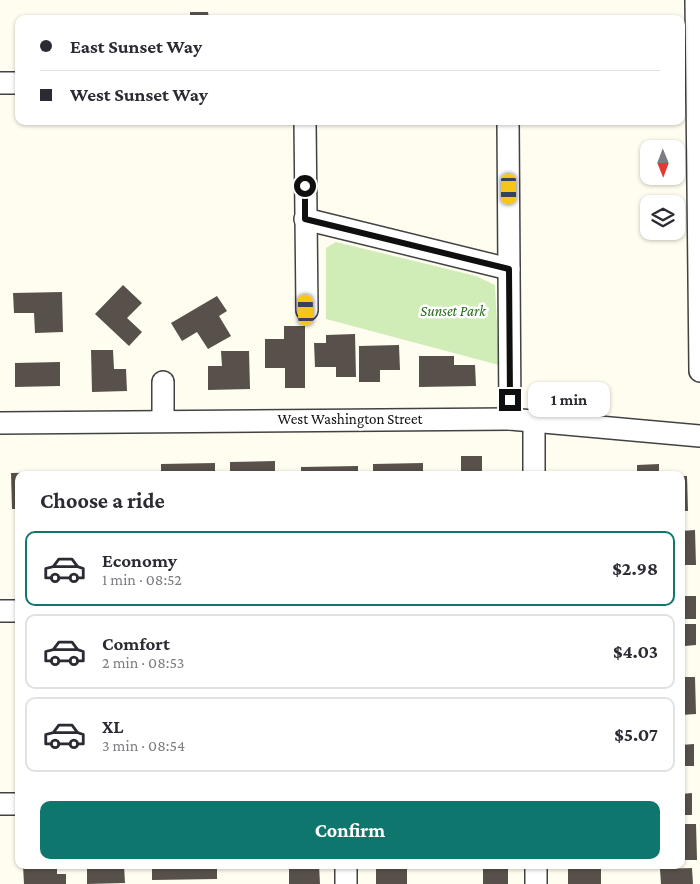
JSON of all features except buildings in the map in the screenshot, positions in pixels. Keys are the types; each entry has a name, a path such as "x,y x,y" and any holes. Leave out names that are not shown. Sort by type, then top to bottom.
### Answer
{"street":[{"path":"696,0 689,76 700,313 700,371"},
{"path":"0,83 15,83"},
{"path":"305,125 306,310"},
{"path":"508,125 510,418"},
{"path":"305,219 509,269"},
{"path":"163,382 163,420"},
{"name":"West Washington Street","path":"0,423 510,418 700,436"},
{"path":"534,421 534,471"},
{"path":"0,611 15,611"},
{"path":"0,804 15,804"},
{"path":"346,869 346,884"},
{"path":"536,869 536,884"}],"green space":[{"name":"Sunset Park","path":"336,242 476,276 495,285 499,365 326,319 326,248"}],"route":[{"path":"305,186 305,219 509,269 510,400"}]}
